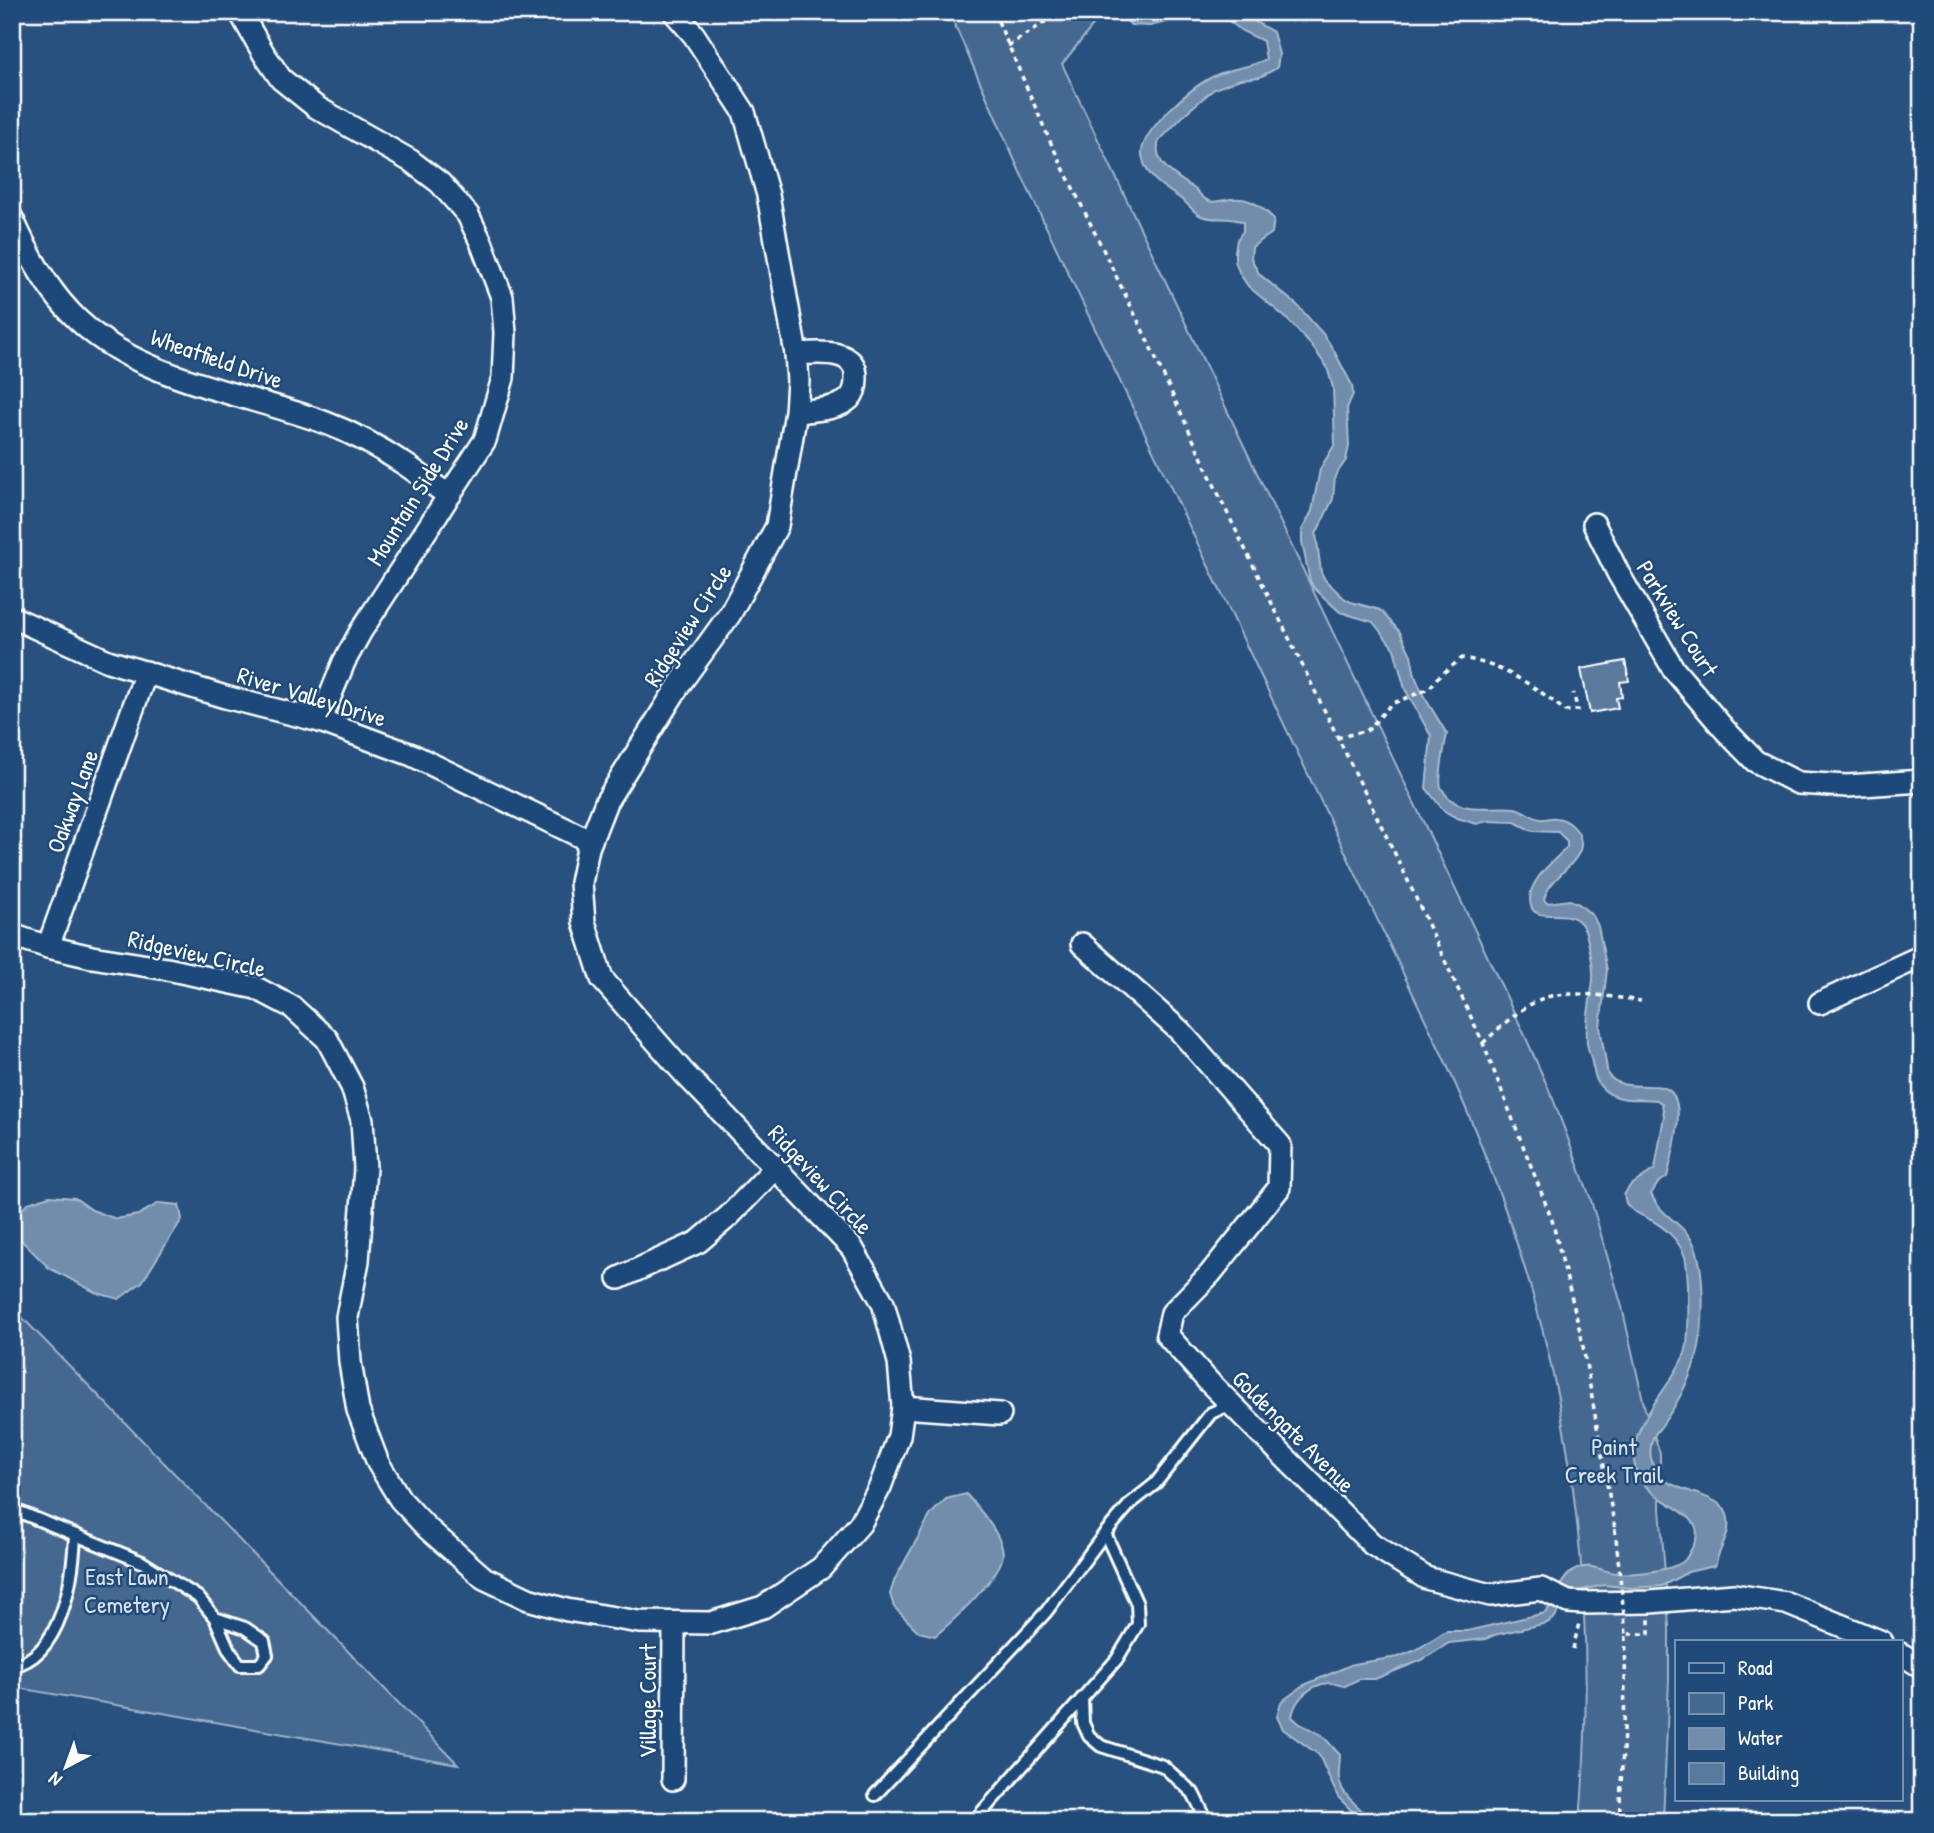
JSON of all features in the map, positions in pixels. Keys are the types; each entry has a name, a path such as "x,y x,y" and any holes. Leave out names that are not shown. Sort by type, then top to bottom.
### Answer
{"street":[{"name":"Mountain Side Drive","path":"240,12 281,79 316,107 411,161 440,183 468,215 502,297 505,333 503,378 485,440 361,631 344,662 320,721"},
{"name":"Ridgeview Circle","path":"12,935 92,957 167,969 256,988 292,1007 327,1039 352,1087 362,1120 365,1168 358,1261 347,1317 350,1362 358,1410 378,1463 400,1499 426,1528 484,1578 528,1599 567,1610 639,1622 710,1623 763,1607 821,1568 860,1524 880,1487 899,1437 903,1407 899,1362 883,1303 852,1248 684,1073 603,979 584,922 581,883 590,841 606,802 681,682 730,614 776,526 796,412 796,354 768,195 744,112 694,35 674,12"},
{"name":"Wheatfield Drive","path":"12,218 27,251 46,282 71,313 115,348 159,370 329,424 406,465 433,486 450,495"},
{"path":"796,354 835,353 850,361 857,373 856,388 848,399 832,406 796,412"},
{"name":"Parkview Court","path":"1594,524 1618,573 1674,670 1755,761 1798,783 1847,786 1922,781"},
{"name":"River Valley Drive","path":"12,617 108,661 225,697 320,721 455,774 590,841"},
{"name":"Oakway Lane","path":"48,947 146,672"},
{"name":"Goldengate Avenue","path":"1082,944 1180,1031 1280,1145 1279,1188 1210,1274 1172,1313 1167,1335 1209,1382 1372,1544 1426,1578 1490,1595 1541,1589 1568,1602 1583,1603 1650,1602 1734,1595 1786,1603 1877,1640"},
{"path":"1820,1003 1922,956"},
{"path":"618,1279 698,1242 729,1216 776,1167"},
{"path":"903,1407 1000,1414"},
{"name":"Village Court","path":"673,1779 674,1623"},
{"path":"1902,1655 1922,1667"}],"lane":[{"path":"875,1795 1046,1612 1105,1533 1131,1503 1155,1483 1211,1413 1232,1404"},
{"path":"12,1509 142,1562 198,1597 215,1618 229,1650 240,1665 258,1665 267,1655 264,1641 245,1628 215,1618"},
{"path":"974,1821 1117,1659 1138,1625 1137,1604 1105,1533"},
{"path":"12,1666 24,1663 52,1637 73,1569 75,1536"},
{"path":"1082,1699 1083,1723 1089,1736 1101,1746 1163,1766 1194,1793 1207,1821"}],"path":[{"path":"994,12 1051,141 1224,506 1402,868 1483,1044 1552,1220 1581,1335 1615,1529 1626,1634 1619,1821"},
{"path":"1008,46 1045,22 1060,16 1086,19 1112,13"},
{"path":"1337,737 1368,730 1391,704 1429,690 1437,678 1462,658 1498,668 1546,694 1565,710 1578,710 1573,692"},
{"path":"1483,1044 1515,1014 1541,999 1576,994 1641,1001"},
{"path":"1573,1649 1583,1603"},
{"path":"1626,1634 1649,1633"}],"green space":[{"name":"Paint Creek Trail","path":"949,12 1104,12 1062,64 1553,1099 1590,1197 1622,1307 1645,1409 1660,1453 1660,1508 1669,1626 1663,1821 1580,1821 1586,1703 1585,1644 1570,1468 1548,1352 1538,1315 1516,1242 1476,1133 1446,1063 1019,170"},
{"name":"East Lawn Cemetery","path":"12,1307 458,1764 12,1687"}],"water":[{"path":"1118,12 1238,12 1273,32 1279,54 1277,68 1260,77 1240,79 1214,89 1159,141 1159,157 1168,170 1203,198 1211,202 1246,200 1258,205 1274,219 1272,233 1252,247 1251,258 1259,274 1297,305 1324,335 1352,385 1353,394 1347,408 1349,446 1346,460 1335,476 1333,499 1316,534 1321,572 1325,580 1344,598 1380,610 1400,632 1411,655 1422,693 1447,734 1441,787 1455,803 1474,808 1515,808 1540,819 1560,819 1569,823 1578,833 1581,842 1577,857 1552,884 1544,900 1547,903 1570,900 1579,904 1593,916 1598,926 1607,970 1600,1027 1608,1075 1622,1084 1666,1088 1675,1098 1678,1120 1667,1177 1658,1183 1651,1194 1662,1210 1689,1236 1698,1256 1702,1281 1698,1351 1681,1394 1653,1438 1651,1455 1657,1473 1667,1481 1716,1502 1724,1509 1728,1519 1728,1531 1716,1564 1688,1572 1662,1586 1631,1588 1604,1585 1582,1590 1562,1603 1555,1617 1547,1623 1486,1639 1449,1643 1422,1660 1375,1679 1359,1679 1345,1686 1321,1684 1309,1690 1296,1705 1292,1717 1322,1735 1340,1755 1341,1786 1371,1821 1362,1821 1338,1797 1319,1755 1283,1729 1277,1717 1281,1702 1304,1685 1353,1664 1398,1657 1416,1650 1446,1631 1467,1631 1545,1613 1561,1584 1569,1574 1580,1568 1590,1567 1616,1573 1661,1570 1684,1561 1692,1548 1697,1535 1694,1524 1641,1481 1635,1467 1634,1452 1643,1422 1678,1367 1687,1346 1688,1291 1685,1257 1671,1235 1629,1207 1624,1195 1630,1186 1655,1169 1664,1116 1662,1104 1657,1100 1615,1096 1599,1085 1587,1043 1593,974 1587,937 1582,924 1574,918 1545,915 1532,908 1530,898 1534,884 1567,847 1567,841 1558,832 1532,831 1515,822 1487,821 1477,824 1457,818 1444,811 1426,788 1431,736 1405,689 1394,649 1373,622 1340,612 1310,581 1302,530 1312,511 1320,469 1335,444 1333,388 1327,367 1286,318 1248,286 1240,274 1235,261 1235,251 1237,240 1243,231 1243,222 1199,215 1157,182 1145,166 1142,153 1145,141 1160,120 1180,100 1210,78 1266,59 1263,41 1242,31 1224,17 1205,13 1150,26 1131,25"},
{"path":"49,1196 75,1198 92,1210 116,1219 138,1215 159,1203 179,1205 182,1219 142,1282 119,1299 97,1293 49,1268 15,1234 14,1218 28,1203"},
{"path":"966,1494 998,1537 1003,1553 1001,1562 976,1597 935,1636 919,1632 894,1607 890,1594 895,1579 931,1514 946,1499"}],"building":[{"path":"1625,661 1629,681 1620,682 1622,697 1616,698 1618,708 1590,713 1581,669"}]}
